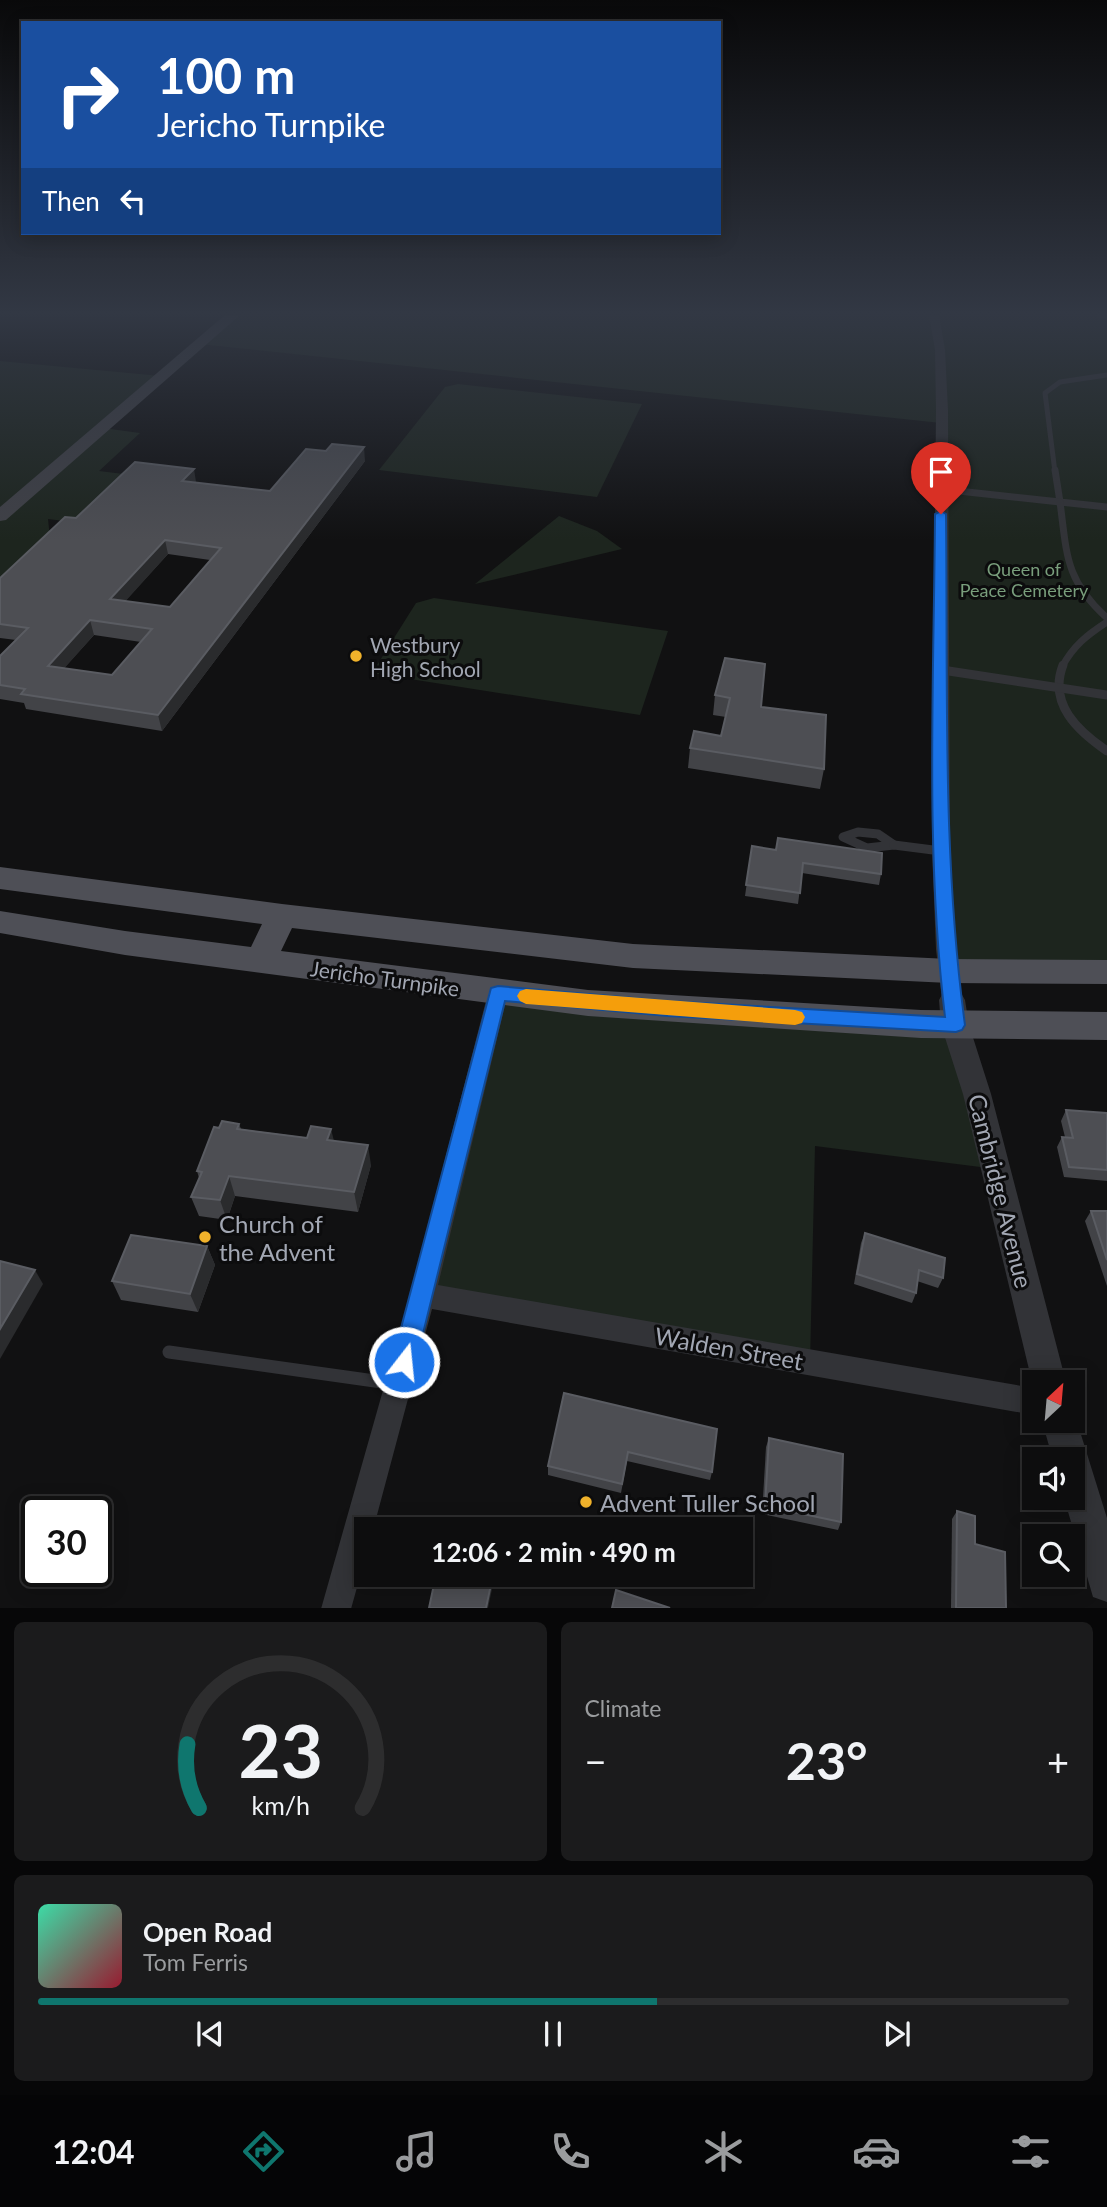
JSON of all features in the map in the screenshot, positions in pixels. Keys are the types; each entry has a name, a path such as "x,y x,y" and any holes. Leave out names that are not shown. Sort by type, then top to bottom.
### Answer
{"main road":[{"path":"0,516 146,390"},
{"name":"Jericho Turnpike","path":"0,877 282,915 633,956 952,999 1107,1026"},
{"path":"261,961 282,915"},
{"name":"Jericho Turnpike","path":"0,922 498,993 668,1009 952,999 1107,972"}],"street":[{"path":"940,390 941,851 952,999"},
{"path":"335,1608 423,1295 498,993"},
{"name":"Cambridge Avenue","path":"952,999 1046,1370"},
{"name":"Walden Street","path":"423,1295 1022,1400"},
{"path":"1085,1507 1107,1583"}],"lane":[{"path":"1048,390 1044,401 1072,578 1093,607 1107,620 1077,641 1066,654 1058,671 1058,688 1070,721 1107,751"},
{"path":"940,489 1107,507"},
{"path":"942,670 1107,695"},
{"path":"894,845 941,851"},
{"path":"169,1352 398,1385"}],"green space":[{"path":"0,390 145,390 103,428 140,433 99,471 132,475 88,524 48,519 50,537 0,584"},
{"path":"443,390 514,390 642,404 597,497 379,470"},
{"name":"Queen of Peace Cemetery","path":"631,390 1107,390 1107,972 949,971 941,423"},
{"path":"559,516 597,531 622,549 475,584"},
{"path":"434,598 668,631 640,715 372,673 416,603"},
{"path":"498,993 955,1025 996,1169 815,1146 810,1363 423,1295"}],"building":[{"path":"332,444 364,447 158,715 21,694 25,689 0,685 0,656 28,628 0,624 0,578 65,517 76,518 135,462 194,469 182,481 270,491 306,449 326,451","holes":["165,540 221,548 170,607 110,599","90,620 152,629 112,675 48,666"]},
{"path":"725,658 765,664 761,707 826,715 824,769 690,748 694,731 721,736 730,698 715,695"},
{"path":"778,838 882,853 881,874 803,863 800,893 746,885 752,846 776,850"},
{"path":"1066,1110 1107,1113 1107,1170 1069,1167 1062,1137 1073,1138"},
{"path":"222,1121 239,1124 237,1129 307,1138 311,1126 331,1129 327,1140 368,1145 354,1192 229,1176 220,1200 191,1197 202,1172 197,1171 214,1127 219,1128"},
{"path":"1091,1211 1107,1211 1107,1260"},
{"path":"865,1233 945,1258 943,1278 919,1270 916,1293 857,1274"},
{"path":"131,1235 207,1246 190,1294 112,1281"},
{"path":"0,1261 35,1270 0,1329"},
{"path":"564,1393 717,1429 712,1472 628,1452 622,1484 548,1466"},
{"path":"769,1438 843,1454 841,1522 765,1506"},
{"path":"957,1511 975,1516 975,1544 1005,1552 1006,1608 956,1608"},
{"path":"433,1587 490,1587 486,1608 429,1608"},
{"path":"616,1590 670,1608 612,1608"}],"slow traffic":[{"path":"526,996 588,1003 795,1017"}],"place":[{"name":"Westbury High School","path":"356,656"},
{"name":"Church of the Advent","path":"205,1237"},
{"name":"Advent Tuller School","path":"586,1502"}],"route":[{"path":"404,1362 498,993 668,1009 956,1025 946,949 941,851 941,514"}]}
